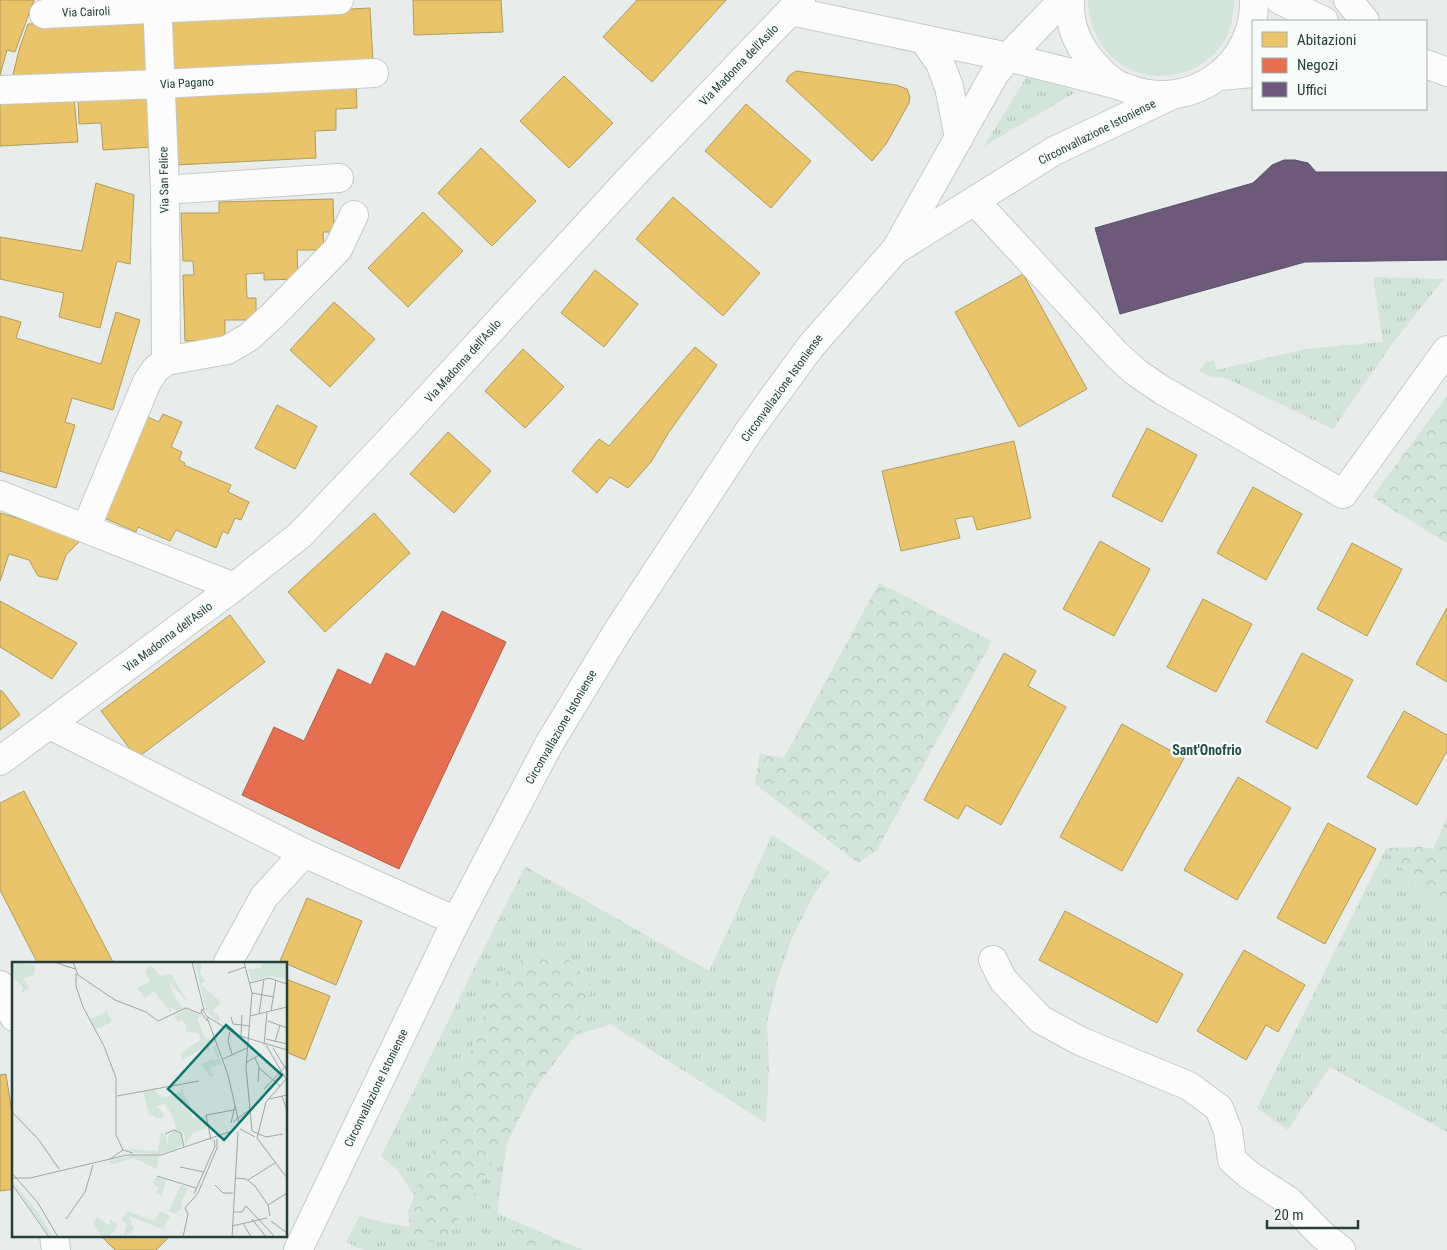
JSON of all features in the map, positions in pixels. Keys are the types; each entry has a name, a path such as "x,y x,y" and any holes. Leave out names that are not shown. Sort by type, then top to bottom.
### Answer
{"street":[{"name":"Via Cairoli","path":"44,14 158,5 339,0"},
{"name":"Circonvallazione Istoniense","path":"298,1250 456,921 549,744 622,624 751,428 811,346 896,250 994,75 1008,57 1063,0"},
{"path":"1070,0 1071,20 1080,46 1096,68 1118,85 1143,94 1170,96 1197,89 1220,76 1237,58 1249,36 1252,22"},
{"path":"1252,20 1254,0"},
{"path":"1280,0 1322,20"},
{"path":"1348,0 1364,20"},
{"name":"Via San Felice","path":"158,5 165,190 166,361"},
{"name":"Via Madonna dell'Asilo","path":"0,761 234,587 300,535 391,439 634,174 796,6 923,39 1008,57 1118,85"},
{"path":"923,39 940,63 950,87 959,138"},
{"name":"Via Pagano","path":"0,90 374,73"},
{"path":"1220,76 1252,73"},
{"name":"Circonvallazione Istoniense","path":"896,250 1054,151 1170,96"},
{"path":"165,190 338,178"},
{"path":"975,201 1116,354 1137,374 1342,494 1447,350"},
{"path":"86,528 146,382 156,370 166,361 228,350 249,337 338,249 354,215"},
{"path":"0,495 234,587"},
{"path":"50,725 304,853 456,921"},
{"path":"228,962 264,897 304,853"},
{"path":"993,960 1003,980 1040,1019 1080,1041 1189,1086 1219,1108 1228,1132 1232,1160 1249,1175 1289,1201 1341,1250"},
{"path":"0,985 12,1012"}],"green space":[{"path":"1088,0 1234,0 1229,31 1225,40 1212,56 1196,67 1178,74 1159,76 1141,73 1124,66 1109,54 1093,28"},
{"path":"1029,73 1076,92 984,146"},
{"path":"1373,277 1444,279 1392,344 1333,429 1228,379 1209,376 1199,371 1205,363 1214,360 1217,370 1305,349 1383,342"},
{"path":"1447,396 1447,543 1372,497"},
{"path":"879,583 992,641 877,850 858,863 755,784 760,753 784,758"},
{"path":"1447,817 1447,912 1442,912 1417,887 1386,848 1423,847 1433,849"},
{"path":"772,835 830,872 814,894 792,938 777,980 767,1024 769,1066 766,1123 610,1024 575,1036 591,983 496,982 454,1098 415,1197 398,1171 381,1156 525,866 709,971"},
{"path":"1386,848 1417,887 1442,912 1447,912 1447,1132 1330,1067 1288,1130 1257,1108"},
{"path":"538,952 567,958 591,983 575,1036 533,1091 507,1143 491,1164 472,1198 443,1242 421,1242 410,1227 408,1212 454,1098 496,982 517,962"},
{"path":"507,1143 497,1213 512,1220 515,1250 364,1250 346,1242 360,1216 410,1227 421,1242 443,1242 472,1198 491,1164"},
{"path":"512,1220 583,1250 515,1250"}],"building: Abitazioni":[{"path":"0,0 34,0 15,52 7,50 0,75"},
{"path":"413,0 501,0 503,32 414,35"},
{"path":"637,0 726,0 652,82 603,37"},
{"path":"370,8 373,62 174,72 171,18"},
{"path":"149,21 149,75 11,83 28,24"},
{"path":"796,71 896,85 907,89 910,97 909,103 886,144 872,161 786,81"},
{"path":"564,76 613,123 569,168 520,121"},
{"path":"356,82 357,108 336,109 336,130 315,131 316,158 175,165 171,90"},
{"path":"148,95 151,147 103,150 101,123 79,124 78,98"},
{"path":"74,97 78,142 0,146 0,104"},
{"path":"746,104 811,161 771,208 705,151"},
{"path":"481,148 536,201 492,246 438,193"},
{"path":"96,183 134,195 130,264 117,261 100,328 59,317 64,293 0,279 0,237 82,251"},
{"path":"673,197 760,273 723,316 636,239"},
{"path":"333,199 334,232 323,232 324,250 297,250 298,279 264,280 264,273 246,274 247,298 256,298 256,320 225,320 225,340 185,341 183,275 194,275 193,261 183,261 181,213 219,213 219,202"},
{"path":"423,212 463,251 408,307 368,268"},
{"path":"595,270 638,304 604,347 561,313"},
{"path":"1023,274 1087,389 1019,427 955,312"},
{"path":"334,302 375,339 330,387 290,350"},
{"path":"116,312 140,320 113,410 72,398 65,422 75,425 56,488 0,471 0,316 21,322 16,338 101,364"},
{"path":"695,347 717,365 669,432 651,462 628,488 610,477 597,493 572,471 599,439 609,446"},
{"path":"523,349 564,387 525,428 485,391"},
{"path":"277,405 317,426 295,469 255,448"},
{"path":"141,414 159,422 163,414 182,422 171,447 182,452 179,460 185,463 184,465 231,485 228,492 249,502 241,520 235,518 228,534 223,531 216,548 176,530 170,541 138,527 136,532 102,517"},
{"path":"1147,428 1197,455 1162,522 1112,496"},
{"path":"448,432 491,471 454,513 410,474"},
{"path":"1014,441 1031,518 977,530 973,516 955,519 960,538 901,551 882,471"},
{"path":"1253,487 1302,514 1266,580 1217,553"},
{"path":"0,513 84,537 66,555 57,580 38,576 29,560 9,554 0,581"},
{"path":"374,513 410,553 325,632 288,592"},
{"path":"1100,541 1150,569 1114,636 1063,609"},
{"path":"1352,543 1402,569 1367,636 1317,609"},
{"path":"1203,599 1252,624 1216,692 1167,667"},
{"path":"0,601 77,643 52,679 0,647"},
{"path":"1447,608 1447,682 1416,664"},
{"path":"230,615 265,662 137,758 101,711"},
{"path":"1004,653 1036,671 1028,686 1066,707 1001,825 966,805 958,819 924,800"},
{"path":"1302,653 1353,680 1317,749 1266,722"},
{"path":"0,690 20,715 0,730"},
{"path":"1404,711 1447,735 1447,751 1417,805 1367,777"},
{"path":"1122,724 1184,758 1122,871 1060,837"},
{"path":"1238,777 1291,808 1237,900 1184,870"},
{"path":"24,791 113,962 37,962 0,890 0,803"},
{"path":"1328,823 1376,849 1325,944 1277,918"},
{"path":"307,898 362,921 336,985 288,964 288,962 280,961"},
{"path":"1065,911 1183,974 1157,1023 1039,960"},
{"path":"1244,950 1305,985 1278,1032 1266,1025 1246,1060 1197,1031"},
{"path":"288,980 330,996 305,1060 288,1053"},
{"path":"6,1074 12,1114 12,1189 0,1191 0,1075"},
{"path":"103,1238 168,1238 156,1250 115,1250"}],"building: Negozi":[{"path":"442,611 506,642 399,869 242,795 274,727 304,741 338,669 371,685 386,653 415,667"}],"building: Uffici":[{"path":"1284,160 1308,163 1316,172 1447,172 1447,260 1305,262 1120,314 1095,228 1253,183 1272,165"}],"district":[{"name":"Sant'Onofrio","path":"1207,750"}]}
